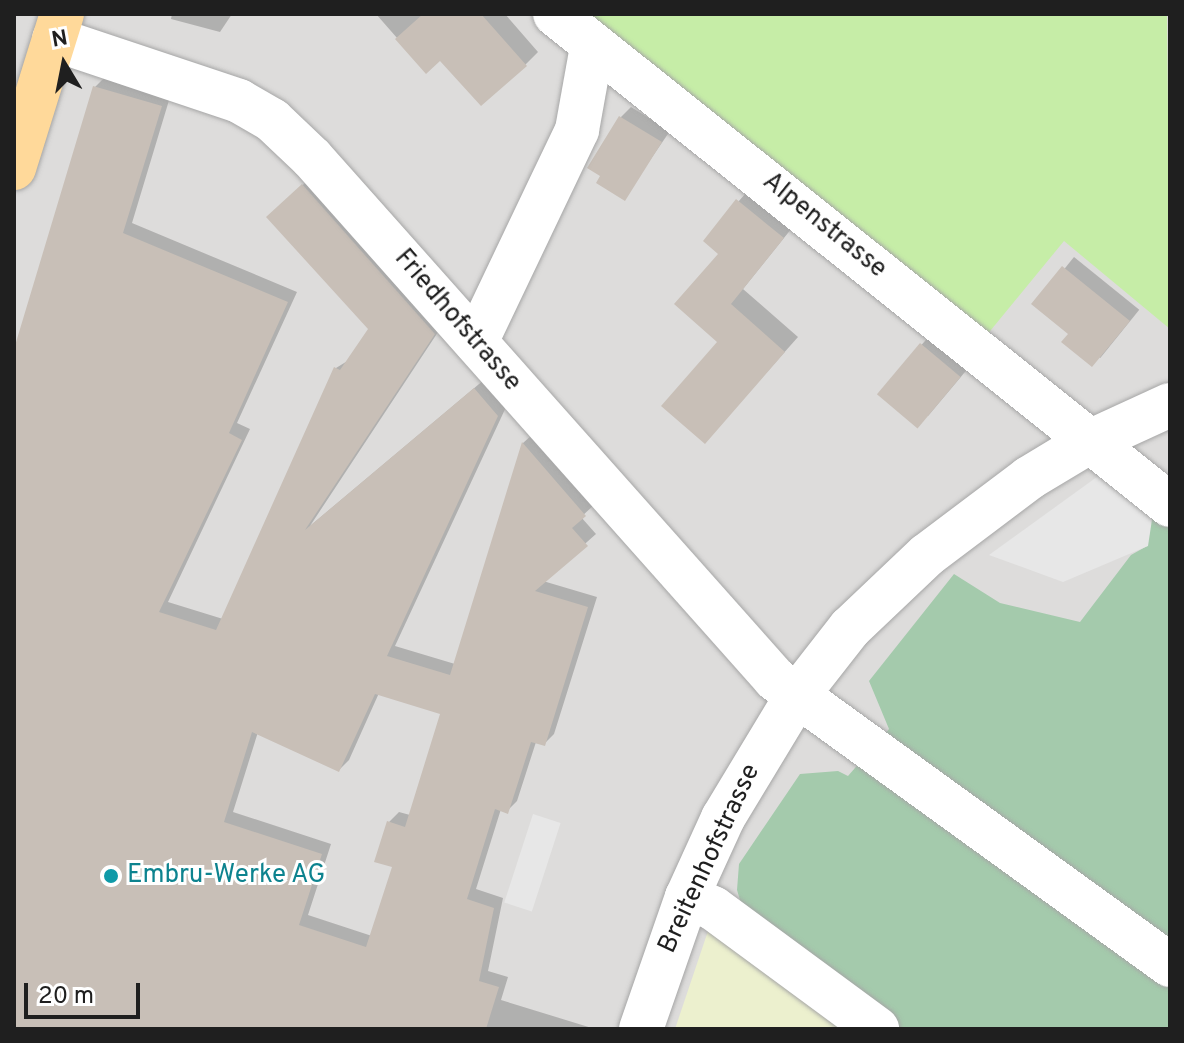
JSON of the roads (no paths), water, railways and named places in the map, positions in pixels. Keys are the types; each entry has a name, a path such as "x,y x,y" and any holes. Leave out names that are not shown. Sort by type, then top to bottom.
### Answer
{"main road":[{"path":"14,168 58,26"}],"street":[{"name":"Alpenstrasse","path":"555,14 592,47 704,129 1170,505"},
{"name":"Friedhofstrasse","path":"58,26 239,101 272,120 312,158 703,601 796,697 1170,965"},
{"path":"476,342 577,130 592,47"},
{"name":"Breitenhofstrasse","path":"641,1029 687,897 751,767 796,697 850,628 927,555 1003,496 1089,442 1170,405"},
{"path":"687,897 713,908 877,1029"}],"place":[{"name":"Embru-Werke AG","path":"111,876"}]}
